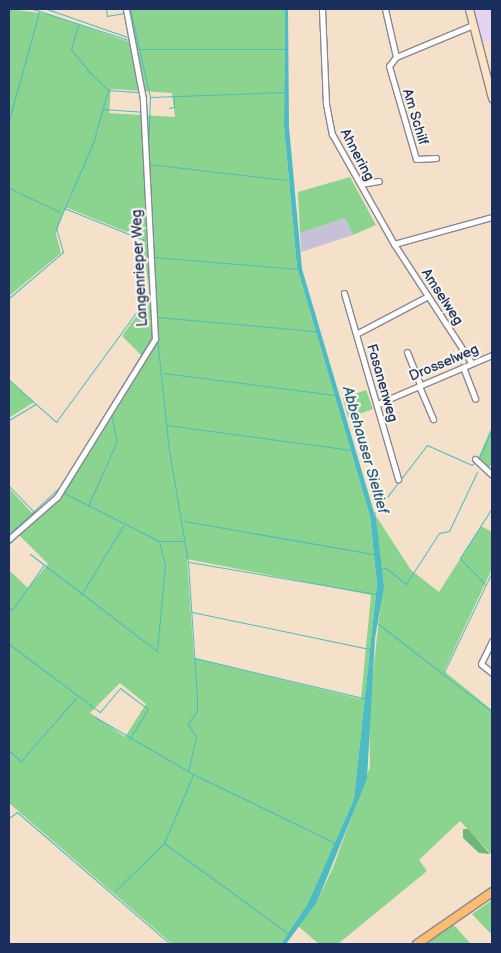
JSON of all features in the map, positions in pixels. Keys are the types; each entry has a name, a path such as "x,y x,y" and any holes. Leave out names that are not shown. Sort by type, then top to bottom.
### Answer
{"main road":[{"path":"468,9 492,98"},
{"path":"417,944 492,892"}],"street":[{"name":"Langenrieper Weg","path":"9,539 57,497 155,339 143,99 126,9"},
{"name":"Ahnering","path":"322,9 328,120 360,184 394,244"},
{"path":"385,9 396,57 473,25"},
{"name":"Am Schilf","path":"396,57 390,62 416,159 436,158"},
{"path":"360,184 379,181"},
{"path":"394,244 492,216"},
{"name":"Amselweg","path":"394,244 471,362"},
{"name":"Fasanenweg","path":"344,293 398,479"},
{"path":"356,334 428,296"},
{"path":"407,352 433,419"},
{"name":"Drosselweg","path":"377,404 471,362 492,355"},
{"path":"463,367 475,399"},
{"path":"475,459 492,475"},
{"path":"492,642 481,664 492,673"}],"shaded area":[{"path":"474,9 492,9 492,40 483,42"},
{"path":"345,218 353,235 301,252 300,233"}],"green space":[{"path":"9,9 48,14 129,42 126,9 285,9 284,126 297,267 370,516 377,584 354,799 308,903 281,944 172,944 9,803 9,570 28,588 48,564 18,534 9,543 9,488 32,513 63,491 143,357 122,336 150,298 142,238 65,207 56,234 61,253 9,296","holes":["111,89 172,93 175,117 109,113","187,559 371,595 361,699 194,658","120,683 146,704 125,737 90,713"]},
{"path":"350,177 376,225 353,235 345,218 300,233 298,192"},
{"path":"9,379 34,402 9,418"},
{"path":"366,390 373,409 348,418 343,398"},
{"path":"492,426 492,464 488,469 478,459"},
{"path":"374,513 411,570 439,592 481,526 492,532 492,569 444,671 492,710 492,855 460,821 419,860 427,871 338,944 319,944 298,926 317,902 334,865 370,767 369,709 383,583"},
{"path":"463,829 468,829 490,854 479,853 463,838"},
{"path":"492,900 492,935 472,914"},
{"path":"453,924 471,944 423,944"}],"water":[{"path":"285,9 288,9 289,127 302,269 376,519 384,587 375,638 367,779 317,902 286,944 281,944 308,903 354,799 377,584 370,516 297,267 284,126"}],"waterway":[{"path":"33,9 128,40"},
{"path":"47,9 127,37"},
{"path":"106,9 107,16 124,13"},
{"path":"130,9 150,97 286,92"},
{"path":"9,120 39,12"},
{"path":"78,25 71,49 91,74 108,90 139,92"},
{"path":"127,28 138,83"},
{"path":"139,49 285,49"},
{"path":"9,298 63,252 56,228 93,143 108,90"},
{"path":"148,156 150,97"},
{"path":"169,108 174,107 174,98"},
{"path":"103,109 142,112"},
{"path":"9,534 60,487 152,337 142,133"},
{"path":"149,164 286,180"},
{"path":"9,188 60,212"},
{"path":"64,208 144,240"},
{"path":"153,257 299,269"},
{"path":"9,380 56,422 149,295"},
{"path":"156,305 157,331"},
{"path":"157,317 315,331"},
{"path":"157,338 169,450 188,562 197,697 197,711 188,724 196,737 188,771"},
{"path":"123,396 157,342"},
{"name":"Abbehauser Sieltief","path":"163,373 335,395"},
{"path":"9,420 36,404"},
{"path":"88,506 117,441 111,414"},
{"name":"Abbehauser Sieltief","path":"167,425 351,450"},
{"path":"478,460 492,429"},
{"path":"42,513 64,493 96,439"},
{"name":"Abbehauser Sieltief","path":"374,514 427,445 472,465 475,462"},
{"path":"378,569 386,568 406,584 439,533 449,531 477,472"},
{"path":"9,486 33,511"},
{"path":"64,493 159,541 185,541"},
{"path":"485,584 460,558 492,508"},
{"path":"184,521 374,554"},
{"path":"81,595 123,526"},
{"path":"9,544 21,532"},
{"path":"30,554 157,651 165,565 159,541"},
{"path":"189,562 377,594"},
{"path":"9,608 12,610 43,566"},
{"path":"444,672 492,572"},
{"path":"192,612 369,649"},
{"path":"377,623 492,712"},
{"path":"9,644 100,712 120,688 148,709 129,740"},
{"path":"195,658 367,699"},
{"path":"9,751 21,761 76,698"},
{"path":"95,717 193,774 335,843"},
{"path":"115,891 164,843 193,775"},
{"path":"9,818 17,812 170,944"},
{"path":"164,843 289,934"}]}
